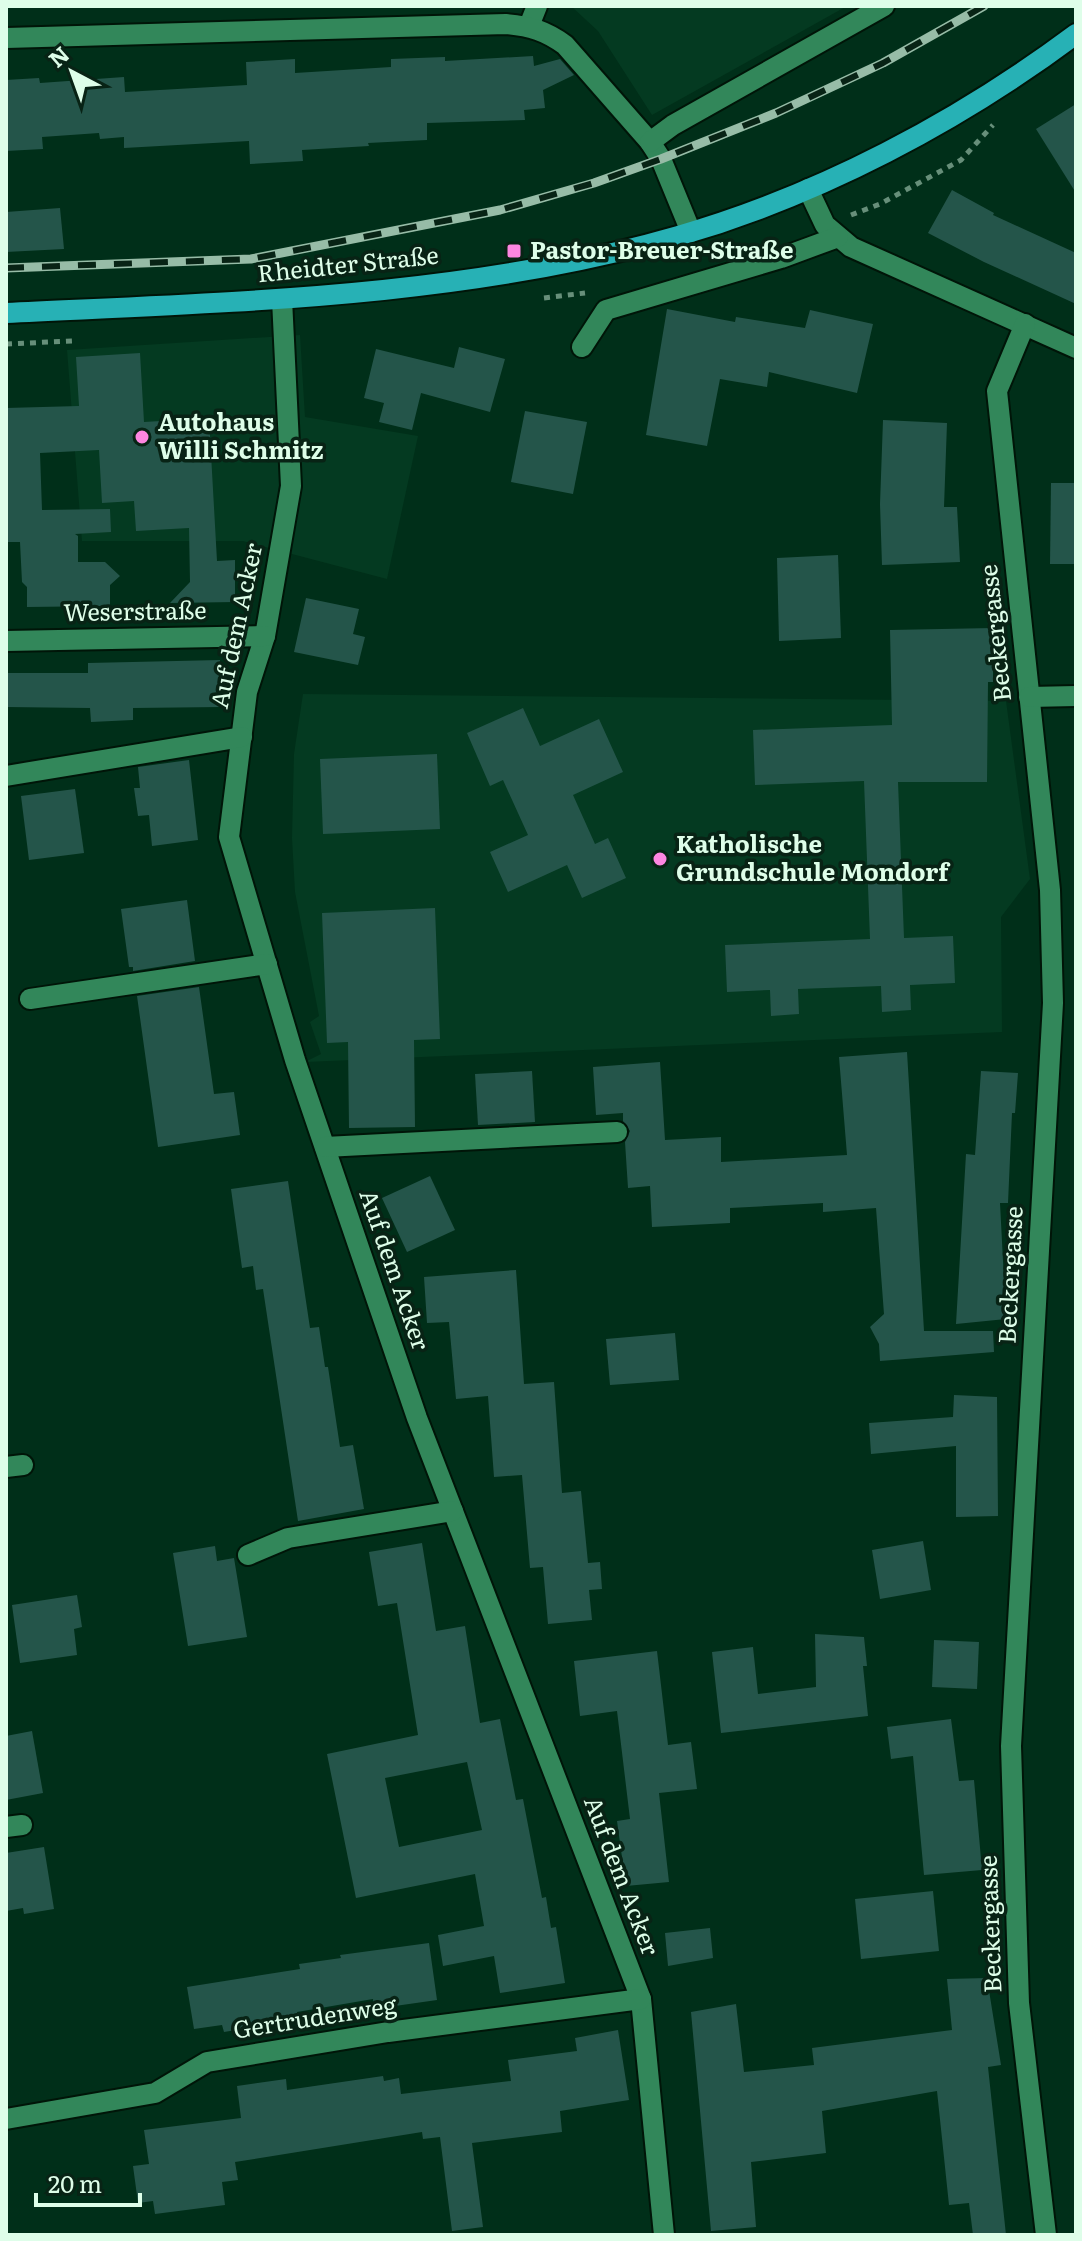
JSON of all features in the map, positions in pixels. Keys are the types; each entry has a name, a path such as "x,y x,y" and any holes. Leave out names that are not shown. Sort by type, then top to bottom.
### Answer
{"main road":[{"name":"Rheidter Straße","path":"6,313 282,299 406,288 639,247 691,232 808,189 904,142 1001,86 1076,34"}],"street":[{"path":"529,26 537,6"},
{"path":"650,142 673,125 884,6"},
{"path":"6,38 506,24 529,26 548,33 565,45 650,142 661,159 691,232"},
{"path":"808,189 825,225 862,254 1076,348"},
{"path":"582,347 606,310 781,258 838,237"},
{"name":"Auf dem Acker","path":"282,299 291,486 265,636 247,692 229,837 295,1060 417,1418 641,1999 664,2235"},
{"name":"Beckergasse","path":"1025,324 997,391 1050,890 1053,1003 1011,1746 1019,2003 1046,2235"},
{"name":"Weserstraße","path":"6,641 265,636"},
{"path":"1029,697 1076,696"},
{"path":"6,776 242,737"},
{"path":"30,999 267,964"},
{"path":"325,1147 617,1132"},
{"path":"248,1555 288,1538 453,1511"},
{"name":"Gertrudenweg","path":"6,2119 155,2093 207,2062 388,2032 641,1999"}],"shaded area":[{"path":"571,6 847,6 652,115 598,31"},
{"path":"300,335 305,417 418,436 387,579 243,541 82,541 67,350"},
{"name":"Katholische Grundschule Mondorf","path":"303,694 1006,701 1030,879 1001,917 1002,1032 305,1062 321,1054 310,1022 319,1016 295,892 292,838 294,754"}],"building":[{"path":"533,56 534,66 560,59 574,75 543,90 545,108 524,110 525,120 427,123 427,140 302,150 303,161 250,164 249,141 124,148 124,137 100,139 99,133 42,137 43,149 6,151 6,80 39,78 40,83 124,77 125,92 247,85 246,62 295,59 295,73 391,67 391,59 445,57 445,61"},
{"path":"1076,104 1076,193 1036,129"},
{"path":"952,190 993,215 1076,253 1076,304 928,233"},
{"path":"60,208 64,249 6,252 6,212"},
{"path":"667,309 735,322 736,317 805,328 810,310 873,324 857,393 769,372 767,387 720,379 707,446 646,435"},
{"path":"459,347 505,359 490,412 421,393 412,430 379,422 384,403 364,398 376,349 454,368"},
{"path":"140,353 144,422 209,418 217,561 235,560 235,602 170,603 190,582 189,528 136,531 134,501 102,503 99,450 40,453 42,510 110,509 111,532 75,534 78,536 78,562 105,562 120,576 110,585 110,606 27,607 20,542 6,542 6,408 79,406 76,357"},
{"path":"525,411 587,422 573,494 511,482"},
{"path":"883,420 947,423 944,507 957,507 960,562 882,565 880,504"},
{"path":"1051,483 1076,483 1076,564 1050,564"},
{"path":"838,555 841,638 779,641 777,558"},
{"path":"306,598 359,609 353,634 365,637 358,665 294,652"},
{"path":"993,628 993,682 988,682 987,782 898,782 904,938 953,936 955,983 910,985 911,1010 882,1012 881,986 798,989 799,1014 771,1016 770,990 727,992 725,945 870,939 864,781 755,785 753,730 892,725 890,630"},
{"path":"220,660 221,683 229,692 221,699 221,707 133,708 133,720 91,722 90,708 6,707 6,673 88,673 88,663"},
{"path":"523,708 540,746 599,719 623,772 573,795 595,844 608,838 626,878 582,898 567,865 508,892 490,852 528,835 503,780 490,786 467,733"},
{"path":"437,754 440,829 323,834 320,759"},
{"path":"189,760 198,840 152,846 149,815 138,816 134,788 140,788 138,767"},
{"path":"75,789 84,853 29,860 21,796"},
{"path":"187,900 195,961 133,971 133,967 129,967 121,909"},
{"path":"435,908 440,1039 414,1040 415,1127 349,1128 348,1042 327,1043 322,913"},
{"path":"199,987 214,1094 234,1092 240,1135 158,1147 137,996"},
{"path":"907,1052 924,1331 993,1331 994,1352 880,1361 879,1344 870,1327 884,1314 876,1208 823,1212 823,1203 730,1208 730,1223 652,1227 650,1186 628,1188 625,1142 630,1131 623,1121 623,1113 596,1115 593,1067 660,1062 665,1140 721,1137 721,1162 847,1155 839,1057"},
{"path":"532,1071 535,1122 478,1125 475,1074"},
{"path":"981,1071 1018,1073 1015,1113 1012,1113 1008,1203 1000,1203 1006,1319 956,1324 966,1154 975,1155"},
{"path":"430,1176 455,1230 407,1252 382,1198"},
{"path":"288,1181 310,1328 319,1327 340,1447 353,1445 364,1509 298,1521 263,1289 256,1290 253,1266 242,1268 231,1189"},
{"path":"516,1270 524,1384 554,1382 562,1493 581,1491 588,1563 600,1562 602,1589 589,1590 592,1620 548,1624 543,1567 530,1568 522,1475 494,1477 488,1396 456,1399 449,1322 427,1323 424,1277"},
{"path":"675,1333 679,1380 610,1385 606,1339"},
{"path":"954,1395 997,1397 998,1516 956,1517 956,1446 871,1454 869,1423 953,1417"},
{"path":"923,1541 931,1590 880,1599 872,1550"},
{"path":"422,1543 436,1631 465,1626 480,1723 500,1719 516,1800 523,1799 542,1898 546,1897 551,1928 556,1927 565,1983 500,1993 494,1956 443,1966 438,1935 484,1926 475,1874 356,1898 327,1754 418,1735 397,1603 378,1606 369,1552","holes":["467,1762 482,1830 399,1847 385,1778"]},
{"path":"215,1546 217,1561 234,1558 247,1637 188,1646 173,1553"},
{"path":"77,1595 82,1627 74,1629 77,1655 20,1663 12,1605"},
{"path":"815,1634 864,1637 867,1666 863,1666 868,1716 721,1733 712,1652 753,1647 758,1694 816,1687"},
{"path":"934,1640 979,1642 977,1689 932,1687"},
{"path":"657,1651 668,1745 691,1742 697,1789 659,1793 669,1882 626,1886 617,1821 630,1819 617,1711 580,1716 574,1661"},
{"path":"951,1719 959,1781 974,1780 982,1870 924,1875 913,1756 891,1759 887,1727"},
{"path":"32,1731 43,1793 6,1800 6,1736"},
{"path":"44,1847 54,1909 24,1914 23,1908 6,1911 6,1853"},
{"path":"933,1891 939,1951 861,1959 855,1899"},
{"path":"710,1928 713,1958 668,1966 665,1933"},
{"path":"429,1943 437,2000 374,2009 373,1999 297,2012 298,2020 243,2031 224,2032 222,2025 194,2029 187,1987 300,1969 299,1964 341,1958 340,1955"},
{"path":"987,1978 1001,2065 988,2067 1006,2235 973,2235 969,2203 949,2205 937,2091 822,2111 826,2153 751,2162 756,2227 711,2231 691,2012 736,2004 744,2072 814,2065 812,2048 952,2030 947,1979"},
{"path":"618,2030 629,2100 560,2111 562,2132 472,2143 483,2227 452,2231 440,2137 423,2139 422,2132 235,2162 238,2180 222,2182 225,2205 155,2214 153,2201 138,2203 133,2166 149,2164 144,2130 241,2118 237,2086 286,2079 287,2090 383,2076 384,2081 399,2078 401,2094 511,2081 508,2060 577,2051 575,2038"}],"railway":[{"path":"6,268 251,259 500,210 594,183 776,113 883,63 984,6"}],"place":[{"name":"Pastor-Breuer-Straße","path":"514,251"},
{"name":"Autohaus Willi Schmitz","path":"142,437"},
{"name":"Katholische Grundschule Mondorf","path":"660,859"}]}
